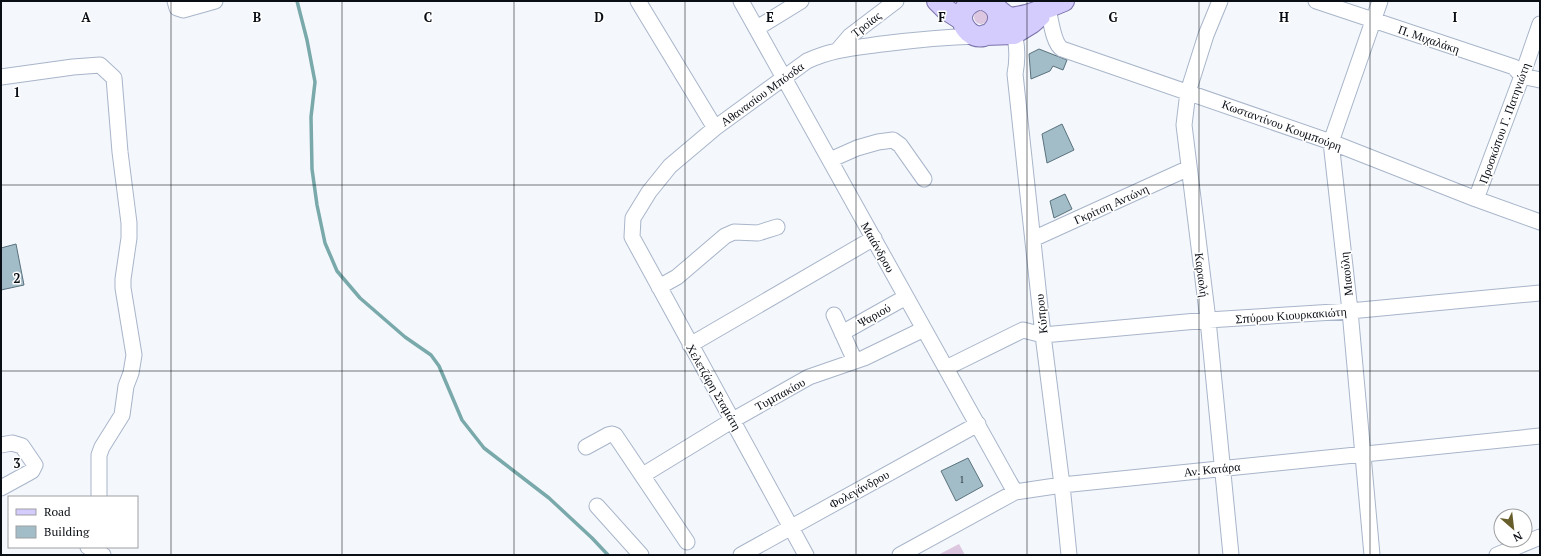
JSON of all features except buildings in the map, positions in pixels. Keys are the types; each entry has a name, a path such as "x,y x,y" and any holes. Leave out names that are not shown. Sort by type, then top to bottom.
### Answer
{"main road":[{"path":"937,1 945,9 962,20"},
{"path":"984,2 997,12 998,22 993,30 997,32 972,34 966,30 962,20 966,6 984,2"},
{"name":"Κύπρου","path":"984,2 997,32"},
{"name":"Αθανασίου Μπόσδα","path":"997,32 1032,23 1056,5"}],"street":[{"path":"175,1 177,8 183,10 215,1"},
{"path":"638,1 715,128"},
{"name":"Μαιάνδρου","path":"741,1 1015,492"},
{"path":"757,28 801,1"},
{"name":"Τροίας","path":"838,50 850,36 896,1"},
{"name":"Καραολή","path":"1220,1 1206,35 1188,92 1184,125 1208,320 1231,555"},
{"name":"Π. Μιχαλάκη","path":"1316,1 1514,68 1522,76 1540,80"},
{"name":"Μιαούλη","path":"1372,555 1350,311 1331,142 1380,1"},
{"name":"Κωσταντίνου Κουμπούρη","path":"1056,5 1056,41 1058,46 1062,49 1331,142 1476,199 1540,222"},
{"name":"Αθανασίου Μπόσδα","path":"928,38 962,20"},
{"name":"Προσκόπου Γ. Πατηνιώτη","path":"1476,199 1540,24"},
{"name":"Αθανασίου Μπόσδα","path":"633,218 649,192 670,166 715,128 807,61 838,50 928,38 997,32"},
{"name":"Κύπρου","path":"997,32 1005,43 1015,74 1043,335 1062,485 1069,555"},
{"path":"1,77 73,67 100,65 114,78 120,152 129,223 123,288 134,355 131,373 126,386 122,416 102,447 99,455 100,496"},
{"path":"830,160 857,148 878,142 893,140 900,145 924,179"},
{"name":"Γκρίτση Αντώνη","path":"1033,239 1189,168"},
{"name":"Χελετζάρη Σταμάτη","path":"633,218 632,237 806,555"},
{"path":"659,287 677,277 725,236 734,232 758,233 777,227"},
{"path":"690,345 874,238"},
{"name":"Σπύρου Κιουρκακιώτη","path":"946,368 1023,330 1043,335 1208,320 1350,311 1540,294"},
{"name":"Ψαριού","path":"842,333 906,297"},
{"path":"834,315 855,361"},
{"name":"Τυμπακίου","path":"643,475 733,420 809,377 875,353 924,328"},
{"name":"Φολεγάνδρου","path":"741,555 978,424"},
{"path":"586,447 608,435 615,435 687,542"},
{"name":"Αν. Κατάρα","path":"900,555 1015,492 1062,485 1540,436"},
{"path":"1,445 12,443 22,446 35,465 32,471 1,490"},
{"path":"597,506 641,555"},
{"path":"1504,554 1540,537"},
{"path":"90,548 103,555"}],"shaded area":[{"path":"978,10 984,10 988,14 988,20 984,24 978,24 974,20 974,14"},
{"path":"959,544 965,555 938,555"}],"waterway":[{"path":"297,1 307,40 315,82 311,117 312,169 317,205 325,243 337,271 360,298 405,337 431,355 439,366 462,420 484,448 549,498 608,555"}]}
